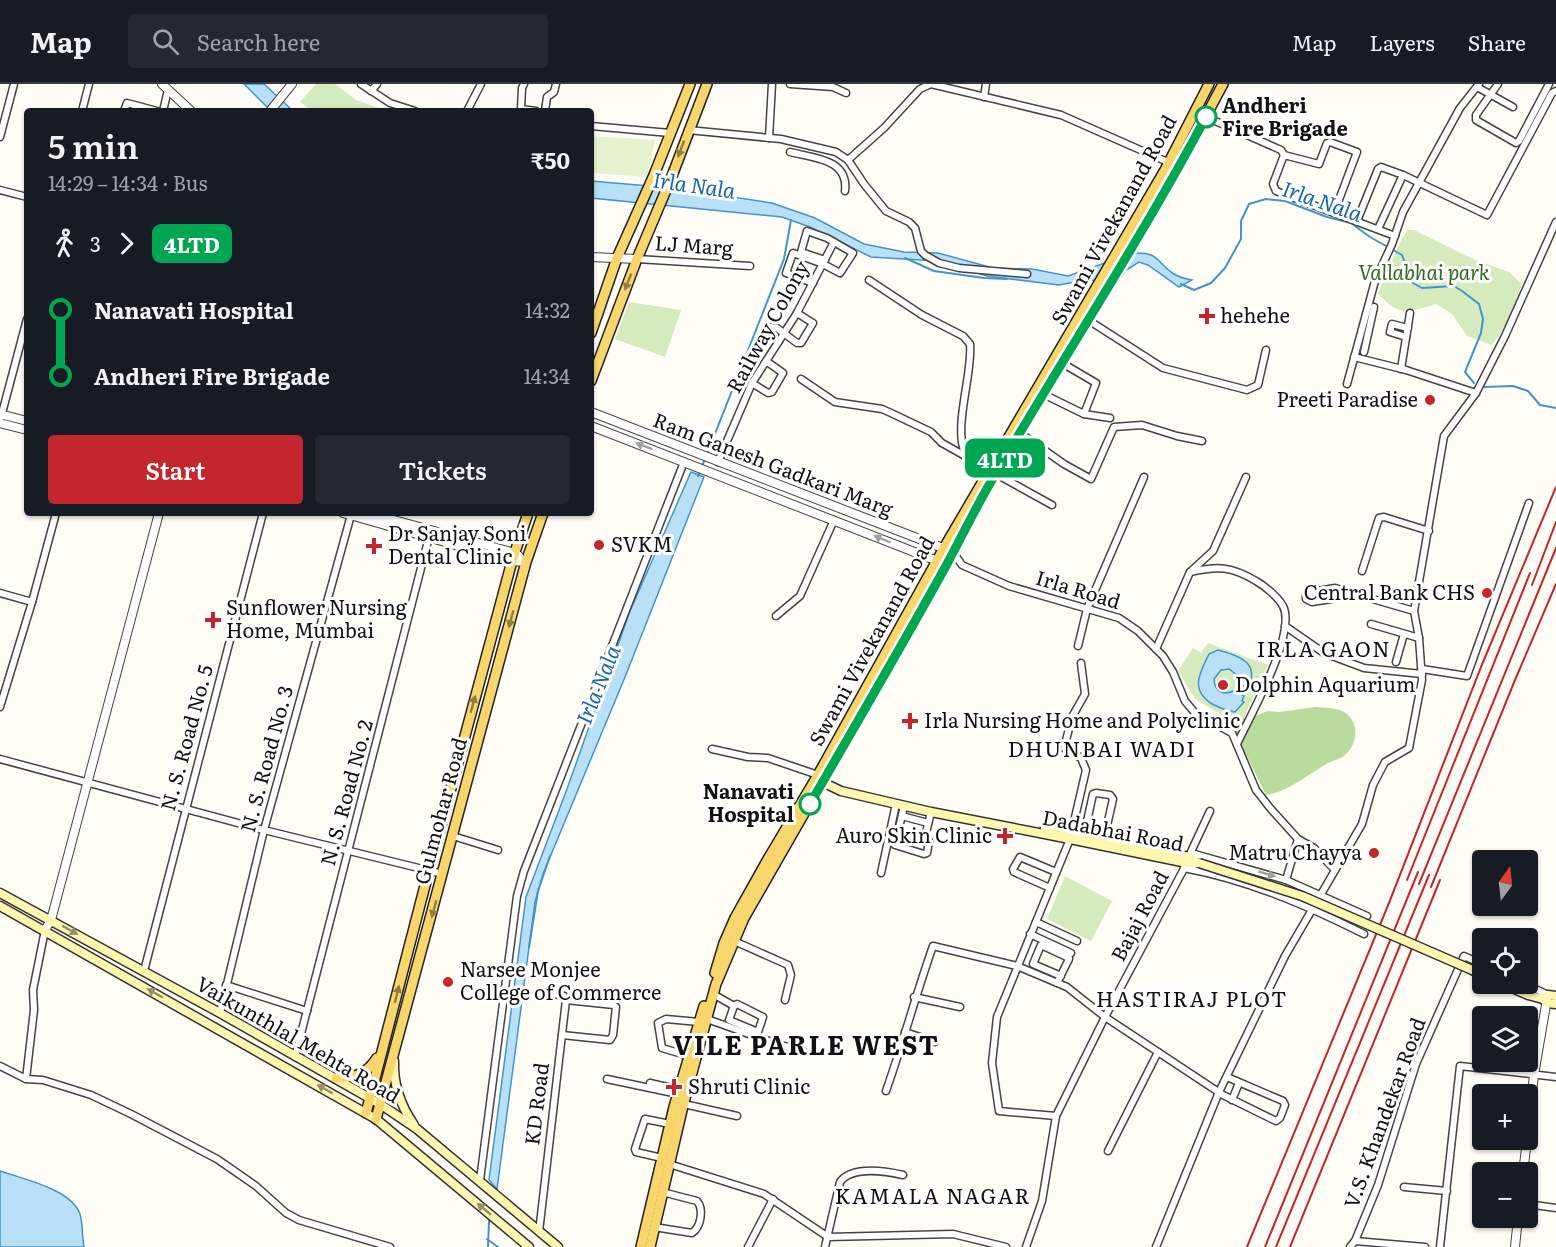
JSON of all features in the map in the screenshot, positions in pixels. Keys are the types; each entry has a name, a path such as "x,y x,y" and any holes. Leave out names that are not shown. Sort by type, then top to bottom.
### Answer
{"main road":[{"path":"594,324 617,258 654,175 690,84"},
{"path":"594,373 707,84"},
{"name":"Swami Vivekanand Road","path":"1101,289 1116,254 1169,163 1209,84"},
{"name":"Swami Vivekanand Road","path":"650,1247 662,1192 670,1124 689,1056 744,918 937,561 948,550 1101,289 1130,251 1179,167 1223,84"},
{"name":"Swami Vivekanand Road","path":"992,473 1020,433 1062,363 1084,318"},
{"name":"Gulmohar Road","path":"366,1113 429,870 527,516"},
{"name":"Gulmohar Road","path":"376,1119 526,562 542,516"},
{"name":"Swami Vivekanand Road","path":"640,1247 664,1161 684,1104 724,944 735,918 947,564 948,550"},
{"name":"Dadabhai Road","path":"818,778 841,791 931,812 1071,836 1085,834 1105,837 1188,860 1302,896 1472,971"},
{"name":"Dadabhai Road","path":"818,778 842,787 1188,860"},
{"name":"Vaikunthlal Mehta Road","path":"0,893 220,1013 380,1104 417,1129 558,1247"},
{"name":"Vaikunthlal Mehta Road","path":"0,906 376,1119 529,1247"},
{"path":"409,947 422,951"},
{"path":"1533,994 1548,999"},
{"path":"336,1078 360,1075 370,1070 382,1051"},
{"path":"394,1055 398,1093 408,1116 417,1129"}],"street":[{"path":"0,137 14,84"},
{"path":"83,108 88,84"},
{"path":"361,84 390,103 406,108"},
{"path":"371,91 377,84"},
{"path":"469,108 481,84"},
{"path":"521,108 524,84"},
{"path":"545,108 547,98 554,92 556,84"},
{"path":"769,138 772,84"},
{"path":"790,84 833,87 846,93"},
{"path":"848,160 884,128 895,114 925,86 931,84 957,87 984,97 1060,115 1179,167"},
{"path":"984,97 986,84"},
{"path":"1498,84 1476,115 1477,121 1516,143 1533,121"},
{"path":"1357,221 1379,168 1385,167 1487,215 1545,99 1549,84"},
{"path":"1364,352 1375,281 1392,244 1403,212 1461,108 1478,86 1513,107"},
{"path":"163,108 165,87"},
{"path":"165,87 188,108"},
{"path":"272,108 289,87"},
{"path":"1545,99 1556,91"},
{"path":"126,108 128,103 144,108"},
{"path":"1206,117 1281,150 1284,154 1319,164 1327,143 1330,142 1357,152 1334,213"},
{"path":"594,126 670,133"},
{"path":"688,130 769,138 836,152 848,160 886,211 909,222 915,228 921,251 925,255 939,263 959,268 1027,274"},
{"path":"790,152 840,168 845,177 844,191"},
{"path":"833,164 836,152"},
{"path":"1284,154 1273,184 1274,190 1395,236"},
{"path":"1378,229 1403,175"},
{"path":"0,190 24,196"},
{"path":"1156,1247 1220,1092 1285,956 1362,824 1373,785 1385,762 1409,748 1422,680 1414,610 1444,436 1476,393 1505,336 1556,222"},
{"path":"807,231 834,242 853,254 840,273 824,262 801,252 807,231"},
{"name":"Railway Colony","path":"716,461 752,383 797,313 834,242"},
{"path":"813,283 786,273 791,255 794,253 824,262"},
{"path":"594,257 637,259"},
{"name":"LJ Marg","path":"637,259 750,266"},
{"path":"869,280 922,315 963,336 970,344 961,430 962,445 967,457"},
{"path":"1347,384 1358,342 1370,311"},
{"path":"756,357 769,327 777,328 797,343 801,342 813,323 797,313"},
{"path":"1401,369 1410,313"},
{"path":"1084,318 1163,368 1247,390 1258,385 1266,350"},
{"path":"1406,337 1390,332 1392,324 1408,328"},
{"path":"0,418 24,331"},
{"path":"1358,342 1366,344"},
{"path":"1354,357 1476,393"},
{"path":"752,383 768,393 772,392 783,373 766,362"},
{"path":"1062,363 1096,383 1084,414"},
{"path":"801,379 835,402 875,408 931,432 942,443 1052,505"},
{"path":"1043,394 1084,414 1110,418"},
{"name":"Ram Ganesh Gadkari Marg","path":"594,413 948,550"},
{"path":"0,418 24,421"},
{"path":"0,418 24,429"},
{"path":"1020,433 1064,464 1091,479 1114,427 1142,425 1202,441"},
{"name":"Ram Ganesh Gadkari Marg","path":"594,427 947,564"},
{"path":"480,1180 514,919 524,871 684,462"},
{"path":"1078,646 1087,609 1144,477"},
{"path":"1156,649 1190,572 1213,551 1246,477"},
{"path":"1285,626 1324,653 1364,668 1467,676 1529,503"},
{"path":"0,708 55,516"},
{"path":"26,1079 34,1010 33,990 45,930 51,920 158,516"},
{"name":"N. S. Road No. 5","path":"144,971 262,516"},
{"name":"N. S. Road No. 3","path":"220,1013 264,830 346,516"},
{"path":"354,516 514,557"},
{"path":"378,516 526,562"},
{"path":"1362,572 1379,518 1429,531"},
{"path":"776,616 800,596 834,520"},
{"name":"N. S. Road No. 2","path":"295,1056 393,684 429,537"},
{"path":"948,550 962,565"},
{"path":"947,564 962,565"},
{"name":"Irla Road","path":"962,565 1009,586 1119,618 1138,631 1156,649 1173,672 1185,701 1195,713 1232,733 1256,790 1298,839 1314,848 1335,870"},
{"path":"1190,572 1214,567 1236,570 1259,582 1283,606 1285,626 1275,664 1237,744"},
{"path":"1331,600 1311,602 1306,599 1308,593 1335,588 1414,610"},
{"path":"0,593 32,602"},
{"path":"1371,624 1419,638"},
{"path":"1396,662 1404,634"},
{"path":"1056,1116 999,1111 992,1063 997,1017 1048,887 1071,836 1086,770 1081,758 1064,748 1072,717 1085,694 1081,663"},
{"path":"712,749 748,757 768,758 818,778"},
{"path":"0,759 264,830 443,874"},
{"path":"1085,834 1093,794 1110,795 1113,799 1105,837"},
{"path":"881,873 902,816 900,805"},
{"path":"892,842 900,805"},
{"name":"Bajaj Road","path":"1026,1247 1042,1201 1056,1116 1105,1017 1188,860 1210,811"},
{"path":"892,842 897,847 926,854 929,841 925,837 931,812"},
{"path":"902,816 928,823"},
{"path":"453,836 498,850"},
{"path":"1286,879 1298,839"},
{"path":"1048,887 1014,872 1013,869 1020,857 1055,871"},
{"path":"1188,860 1286,879 1367,916"},
{"path":"1188,860 1313,908 1364,934"},
{"path":"1035,922 1077,941"},
{"path":"1042,940 1048,927"},
{"path":"1030,934 1071,953"},
{"path":"734,941 788,965 792,975 785,1000"},
{"path":"1059,980 1068,957 1040,945 1033,964 1046,970 1105,1017 1232,1100 1276,1120 1280,1119 1285,1105 1283,1101 1227,1077"},
{"path":"886,1091 914,997 933,946 1017,966 1043,977 1059,980"},
{"path":"1024,948 1036,953"},
{"name":"V.S. Khandekar Road","path":"1350,1247 1355,1241 1378,1185 1416,1064 1464,956 1472,960"},
{"path":"1043,977 1046,970"},
{"path":"226,985 307,1011"},
{"path":"549,993 564,996 566,1000 614,1005 615,1007 613,1035 610,1040 562,1035"},
{"path":"713,994 734,1006 737,1004 763,1017 758,1032 730,1022 729,1018 734,1006"},
{"path":"914,997 960,1007"},
{"path":"1533,1084 1548,999"},
{"name":"KD Road","path":"539,1232 566,1000"},
{"path":"689,1056 663,1048 658,1023 666,1019 703,1021 803,1051"},
{"path":"905,1032 935,1042"},
{"path":"1108,1151 1158,1052"},
{"path":"0,1066 26,1079 43,1080 91,1095 131,1114 217,1159 256,1186 286,1213 298,1220 390,1247"},
{"path":"1440,1247 1448,1191 1460,1066 1556,1077"},
{"path":"607,1079 679,1092"},
{"path":"650,1083 679,1092"},
{"path":"1232,1100 1239,1083"},
{"path":"684,1104 737,1116"},
{"path":"670,1124 645,1119 636,1152 772,1199 828,1237 953,1234 1006,1247"},
{"path":"825,1247 840,1182 844,1177 865,1171 881,1170 903,1175"},
{"path":"1404,1187 1448,1191"},
{"path":"654,1227 692,1233 698,1228 702,1208 698,1201 662,1192"},
{"path":"748,1247 772,1199"},
{"path":"1538,1206 1556,1208"},
{"path":"1515,1247 1517,1228"},
{"path":"1355,1241 1425,1247"}],"green space":[{"path":"316,84 335,84 356,100 379,108 309,108 300,102"},
{"path":"594,136 655,140 647,177 594,173"},
{"name":"Vallabhai park","path":"1408,230 1414,230 1473,259 1509,272 1522,284 1506,325 1492,345 1467,336 1452,314 1436,304 1411,311 1398,310 1378,293 1402,238"},
{"path":"629,302 681,310 665,357 615,339"},
{"name":"Dolphin Aquarium","path":"1208,643 1268,665 1240,726 1195,699 1178,671 1193,648 1201,653"},
{"path":"1315,707 1336,709 1347,714 1355,729 1352,746 1342,758 1328,763 1291,786 1266,795 1233,728 1234,720 1268,711 1279,712"},
{"path":"1065,876 1112,901 1091,941 1047,919"}],"water":[{"path":"244,84 264,84 290,108 268,108"},
{"path":"594,181 673,188 772,203 815,218 864,244 904,252 938,253 993,268 1032,269 1068,276 1133,253 1142,253 1153,256 1176,275 1192,280 1179,287 1148,265 1139,262 1126,270 1118,282 1086,280 1059,285 987,276 937,261 871,257 810,227 782,217 594,198"},
{"path":"691,472 704,477 625,677 543,874 535,902 497,1189 489,1180 526,897 630,611"},
{"path":"1218,650 1241,658 1250,667 1252,673 1248,689 1239,684 1238,676 1229,669 1221,670 1214,679 1220,692 1227,693 1235,690 1244,696 1242,701 1244,702 1235,712 1212,704 1205,699 1199,687 1198,681 1209,654"},
{"path":"0,1171 45,1186 75,1205 82,1222 84,1247 0,1247"}],"waterway":[{"name":"Irla Nala","path":"1181,284 1194,290 1211,283 1225,268 1241,239 1241,221 1249,204 1266,199 1285,201 1327,217 1351,223 1402,255 1413,283 1422,288 1454,286 1479,304 1483,319 1481,333 1465,372 1474,383"},
{"name":"Irla Nala","path":"707,454 784,259 791,220"},
{"name":"Irla Nala","path":"905,258 934,271 1007,279"},
{"name":"Irla Nala","path":"1484,387 1513,386 1528,391 1540,405 1556,408"},
{"name":"Irla Nala","path":"698,476 705,459"},
{"name":"Irla Nala","path":"529,947 538,891 550,856"},
{"name":"Irla Nala","path":"488,1247 489,1221"},
{"path":"487,1239 498,1247"}],"railway":[{"path":"1247,1247 1389,903 1481,667 1556,487"},
{"path":"1532,585 1556,522"},
{"path":"1419,884 1556,548"},
{"path":"1407,880 1530,573"},
{"path":"1431,887 1556,584"},
{"path":"1265,1247 1418,872"},
{"path":"1276,1247 1429,875"},
{"path":"1290,1247 1440,880"}],"bus line":[{"name":"4LTD","path":"810,804 947,564 991,482 1130,251 1206,117"}],"place":[{"name":"Andheri Fire Brigade","path":"1206,117"},
{"name":"hehehe","path":"1207,316"},
{"name":"Preeti Paradise","path":"1430,400"},
{"name":"SVKM","path":"599,545"},
{"name":"Dr Sanjay Soni Dental Clinic","path":"374,546"},
{"name":"Central Bank CHS","path":"1487,593"},
{"name":"Sunflower Nursing Home, Mumbai","path":"213,620"},
{"name":"Dolphin Aquarium","path":"1223,685"},
{"name":"Irla Nursing Home and Polyclinic","path":"910,721"},
{"name":"Nanavati Hospital","path":"810,804"},
{"name":"Auro Skin Clinic","path":"1005,836"},
{"name":"Matru Chayya","path":"1374,853"},
{"name":"Narsee Monjee College of Commerce","path":"448,982"},
{"name":"Shruti Clinic","path":"674,1087"}],"district":[{"name":"IRLA GAON","path":"1324,650"},
{"name":"DHUNBAI WADI","path":"1102,750"},
{"name":"HASTIRAJ PLOT","path":"1192,1000"},
{"name":"VILE PARLE WEST","path":"806,1046"},
{"name":"KAMALA NAGAR","path":"933,1197"}]}
